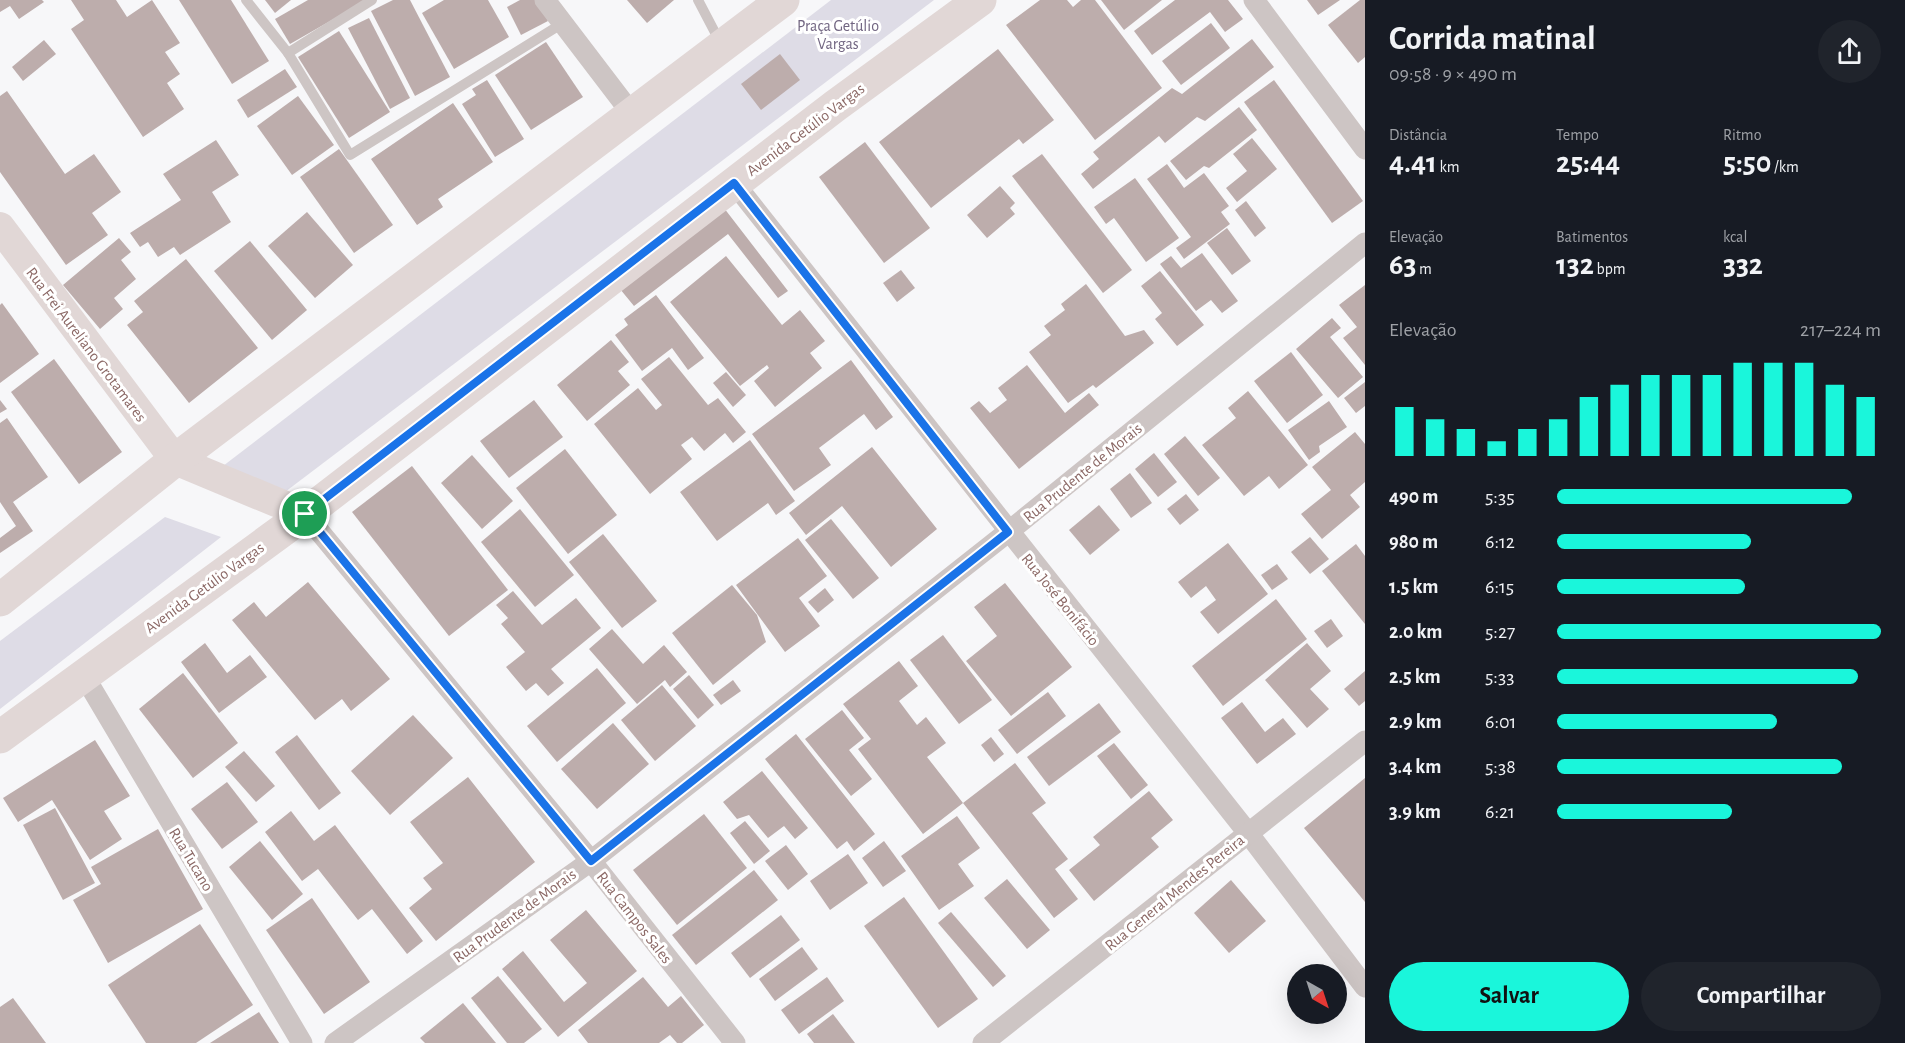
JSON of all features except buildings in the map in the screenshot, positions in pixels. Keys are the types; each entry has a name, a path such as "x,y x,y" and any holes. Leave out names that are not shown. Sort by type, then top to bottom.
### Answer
{"main road":[{"path":"0,600 175,460 783,0"},
{"name":"Avenida Getúlio Vargas","path":"0,737 83,674 305,514 734,183 980,0"}],"street":[{"path":"545,0 632,114"},
{"path":"1254,0 1365,149"},
{"name":"Rua José Bonifácio","path":"734,183 1248,833 1365,987"},
{"name":"Rua Frei Aureliano Grotamares","path":"0,227 175,460"},
{"name":"Rua Prudente de Morais","path":"335,1043 591,861 1008,532 1365,243"},
{"path":"175,460 305,514"},
{"name":"Rua Campos Sales","path":"305,514 591,861 735,1043"},
{"name":"Rua Tucano","path":"83,674 302,1043"},
{"name":"Rua General Mendes Pereira","path":"983,1043 1365,741"}],"lane":[{"path":"246,0 288,53 350,155 563,23"},
{"path":"288,53 372,0"},
{"path":"698,0 722,45"}],"green space":[{"name":"Praça Getúlio Vargas","path":"831,0 934,0 285,492 223,466"},
{"path":"165,517 221,537 0,709 0,641"}],"route":[{"path":"734,183 1008,532 591,861 305,514 734,183"}]}
